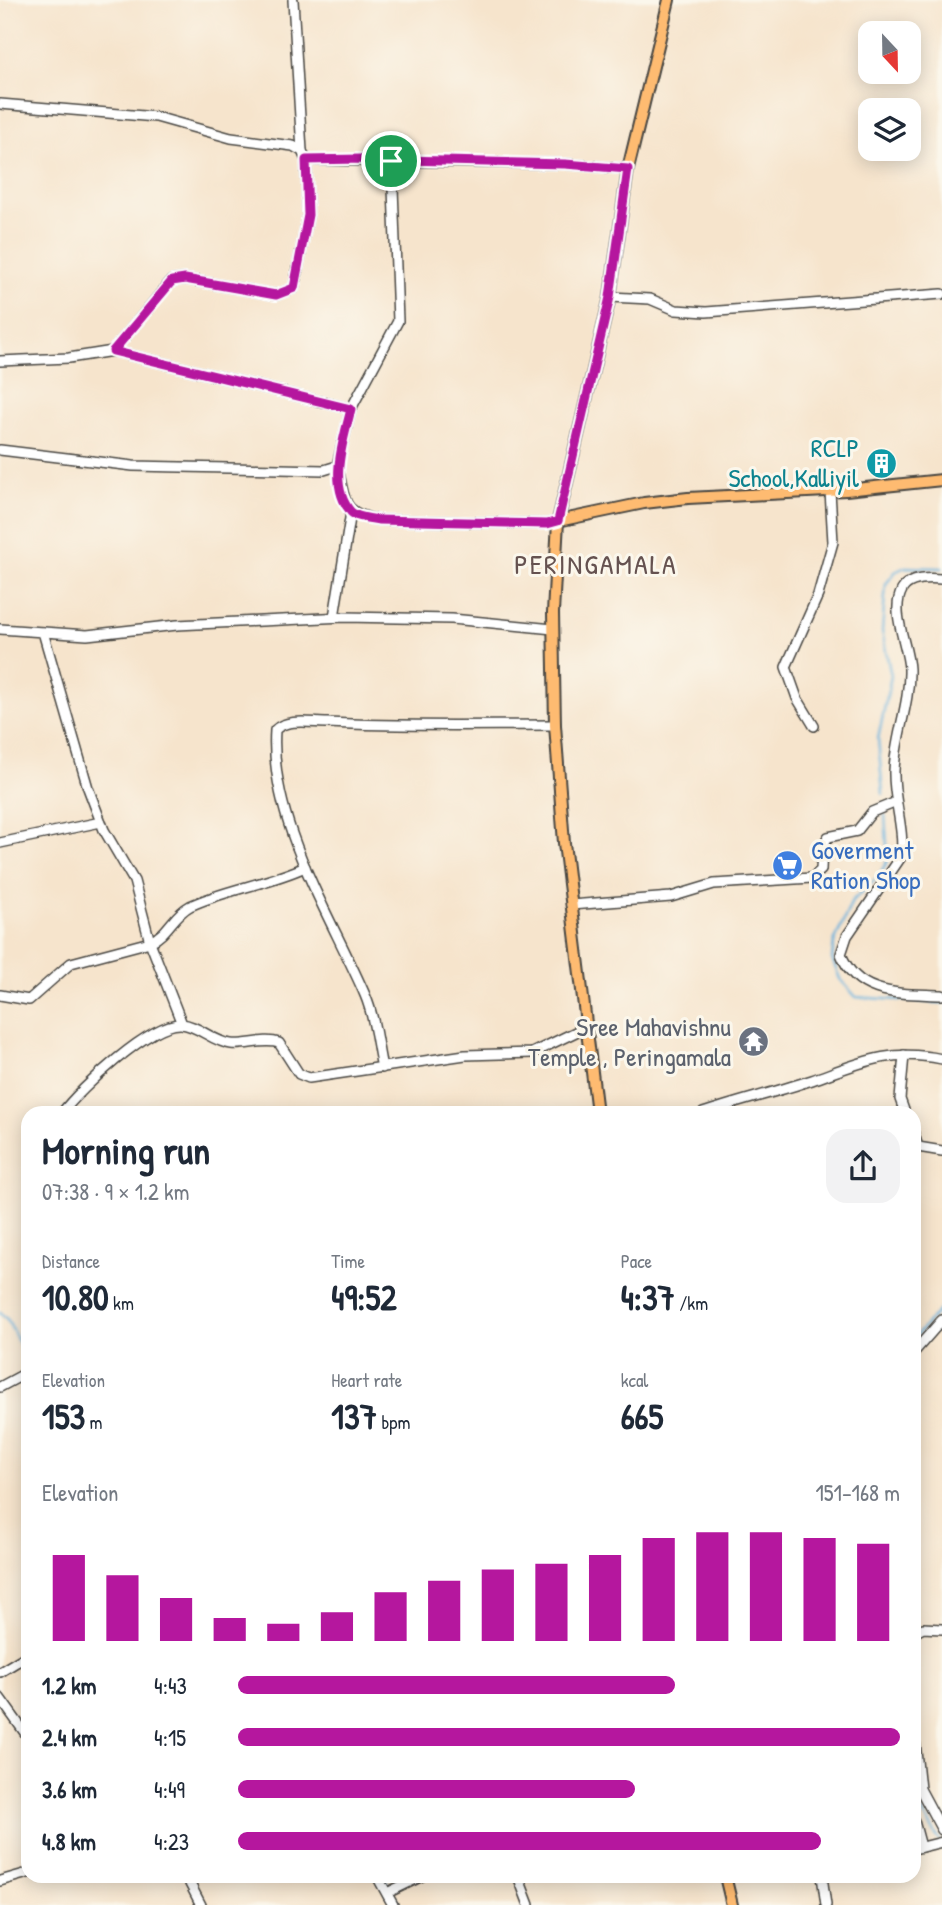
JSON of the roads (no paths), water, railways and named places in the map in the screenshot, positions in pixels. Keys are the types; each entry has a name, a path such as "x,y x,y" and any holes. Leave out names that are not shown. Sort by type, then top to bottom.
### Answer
{"main road":[{"path":"596,1106 571,905 555,725 553,629 558,521 610,297 628,169 669,0"},
{"path":"558,521 666,500 830,491 942,480"},
{"path":"727,1883 732,1905"}],"street":[{"path":"113,351 172,281 185,279 276,295 294,288 308,215 293,0"},
{"path":"0,104 156,117 231,138 293,146 304,155 391,161 565,164 628,169"},
{"path":"334,617 351,512 339,483 337,466 351,409 398,321 391,161"},
{"path":"610,297 650,299 676,310 706,312 942,294"},
{"path":"0,361 69,358 113,351 351,409"},
{"path":"0,450 133,466 324,470 337,466"},
{"path":"814,726 797,698 786,667 818,595 833,542 830,491"},
{"path":"351,512 378,520 547,524 558,521"},
{"path":"942,579 913,581 901,591 897,604 909,671 894,762 894,803 903,845 901,857 847,936 841,954 851,974 862,985 899,993 942,995"},
{"path":"0,629 87,635 177,625 334,617 452,619 553,629"},
{"path":"43,632 101,822 134,881 150,942 182,1024 225,1043 279,1043 299,1074 304,1077 465,1055 532,1053 586,1027"},
{"path":"382,1068 366,998 305,867 278,783 275,734 281,725 555,725"},
{"path":"571,905 671,897 715,884 812,877 821,870 822,847 828,837 857,831 872,812 894,803"},
{"path":"0,843 101,822"},
{"path":"0,995 29,1000 71,963 150,942 162,936 177,916 191,906 272,882 305,867"},
{"path":"69,1106 111,1062 149,1038 182,1024"},
{"path":"903,1106 900,1098 904,1055"},
{"path":"726,1106 813,1079 870,1057 904,1055 942,1059"},
{"path":"921,1148 942,1151"},
{"path":"921,1344 942,1321"},
{"path":"0,1387 21,1376"},
{"path":"921,1629 942,1629"},
{"path":"0,1672 21,1658"},
{"path":"0,1699 21,1728"},
{"path":"921,1791 942,1830"},
{"path":"921,1847 942,1842"},
{"path":"0,1881 21,1875"},
{"path":"190,1883 201,1905"},
{"path":"381,1883 393,1905"},
{"path":"387,1893 408,1883"},
{"path":"521,1883 529,1905"},
{"path":"823,1883 826,1905"}],"waterway":[{"path":"883,794 878,739 891,676 882,631 886,584 895,572 905,567 942,568"},
{"path":"885,815 888,860 878,877 852,901 834,943 832,959 840,979 856,997 942,1003"},
{"path":"921,1330 942,1307"},
{"path":"0,1313 7,1319 21,1347"},
{"path":"921,1810 939,1840"},
{"path":"396,1897 400,1905"}],"place":[{"name":"RCLP School,Kalliyil","path":"882,463"},
{"name":"Goverment Ration Shop","path":"788,865"},
{"name":"Sree Mahavishnu Temple , Peringamala","path":"754,1042"}],"district":[{"name":"PERINGAMALA","path":"596,564"}]}
